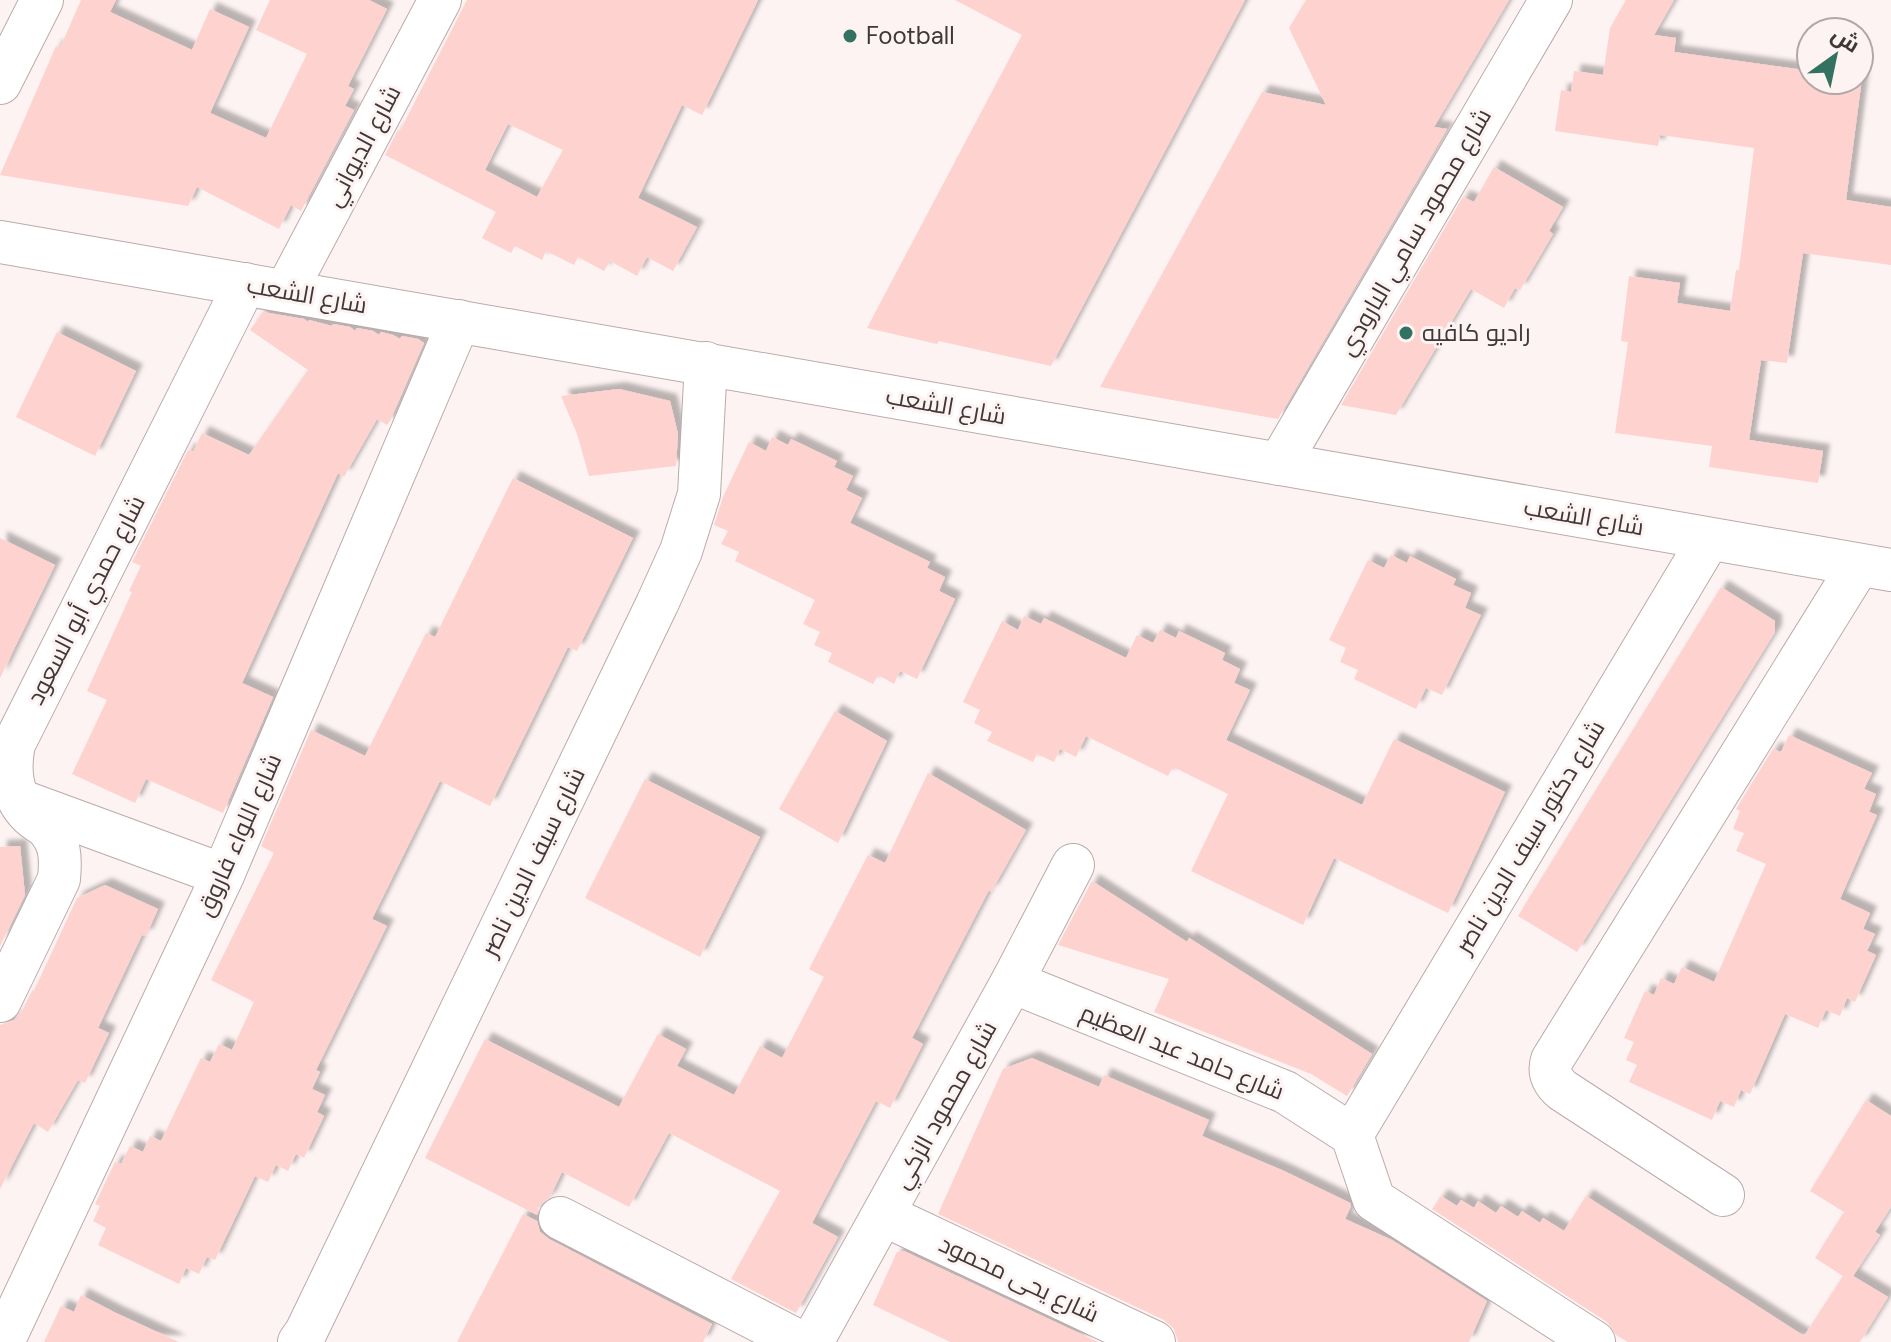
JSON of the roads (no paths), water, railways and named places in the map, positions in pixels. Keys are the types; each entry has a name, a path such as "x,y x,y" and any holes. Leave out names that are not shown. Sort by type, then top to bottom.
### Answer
{"street":[{"path":"0,83 42,0"},
{"name":"شارع الديواني","path":"286,291 440,0"},
{"name":"شارع محمود سامي البارودي","path":"1279,464 1551,0"},
{"name":"شارع الشعب","path":"0,242 1875,567"},
{"name":"شارع حمدي أبو السعود","path":"19,801 12,782 10,763 14,744 245,284"},
{"name":"شارع اللواء فاروق","path":"3,1342 15,1282 223,875 459,321"},
{"name":"شارع سيف الدين ناصر","path":"299,1342 681,551 699,494 706,363"},
{"name":"شارع دكتور سيف الدين ناصر","path":"1352,1135 1709,539"},
{"path":"1723,1195 1562,1090 1551,1077 1549,1068 1560,1046 1875,567"},
{"path":"19,801 223,875"},
{"path":"0,1001 59,879 61,858 45,826 30,815 19,801"},
{"name":"شارع محمود الزكي","path":"812,1342 1012,982 1073,865"},
{"name":"شارع حامد عبد العظيم","path":"1012,982 1285,1092 1352,1135"},
{"path":"1352,1135 1374,1200 1546,1330 1594,1342"},
{"name":"شارع يحى محمود","path":"884,1215 1154,1342"},
{"path":"560,1218 800,1342"}],"place":[{"name":"Football","path":"850,36"},
{"name":"راديو كافيه","path":"1406,333"}]}
